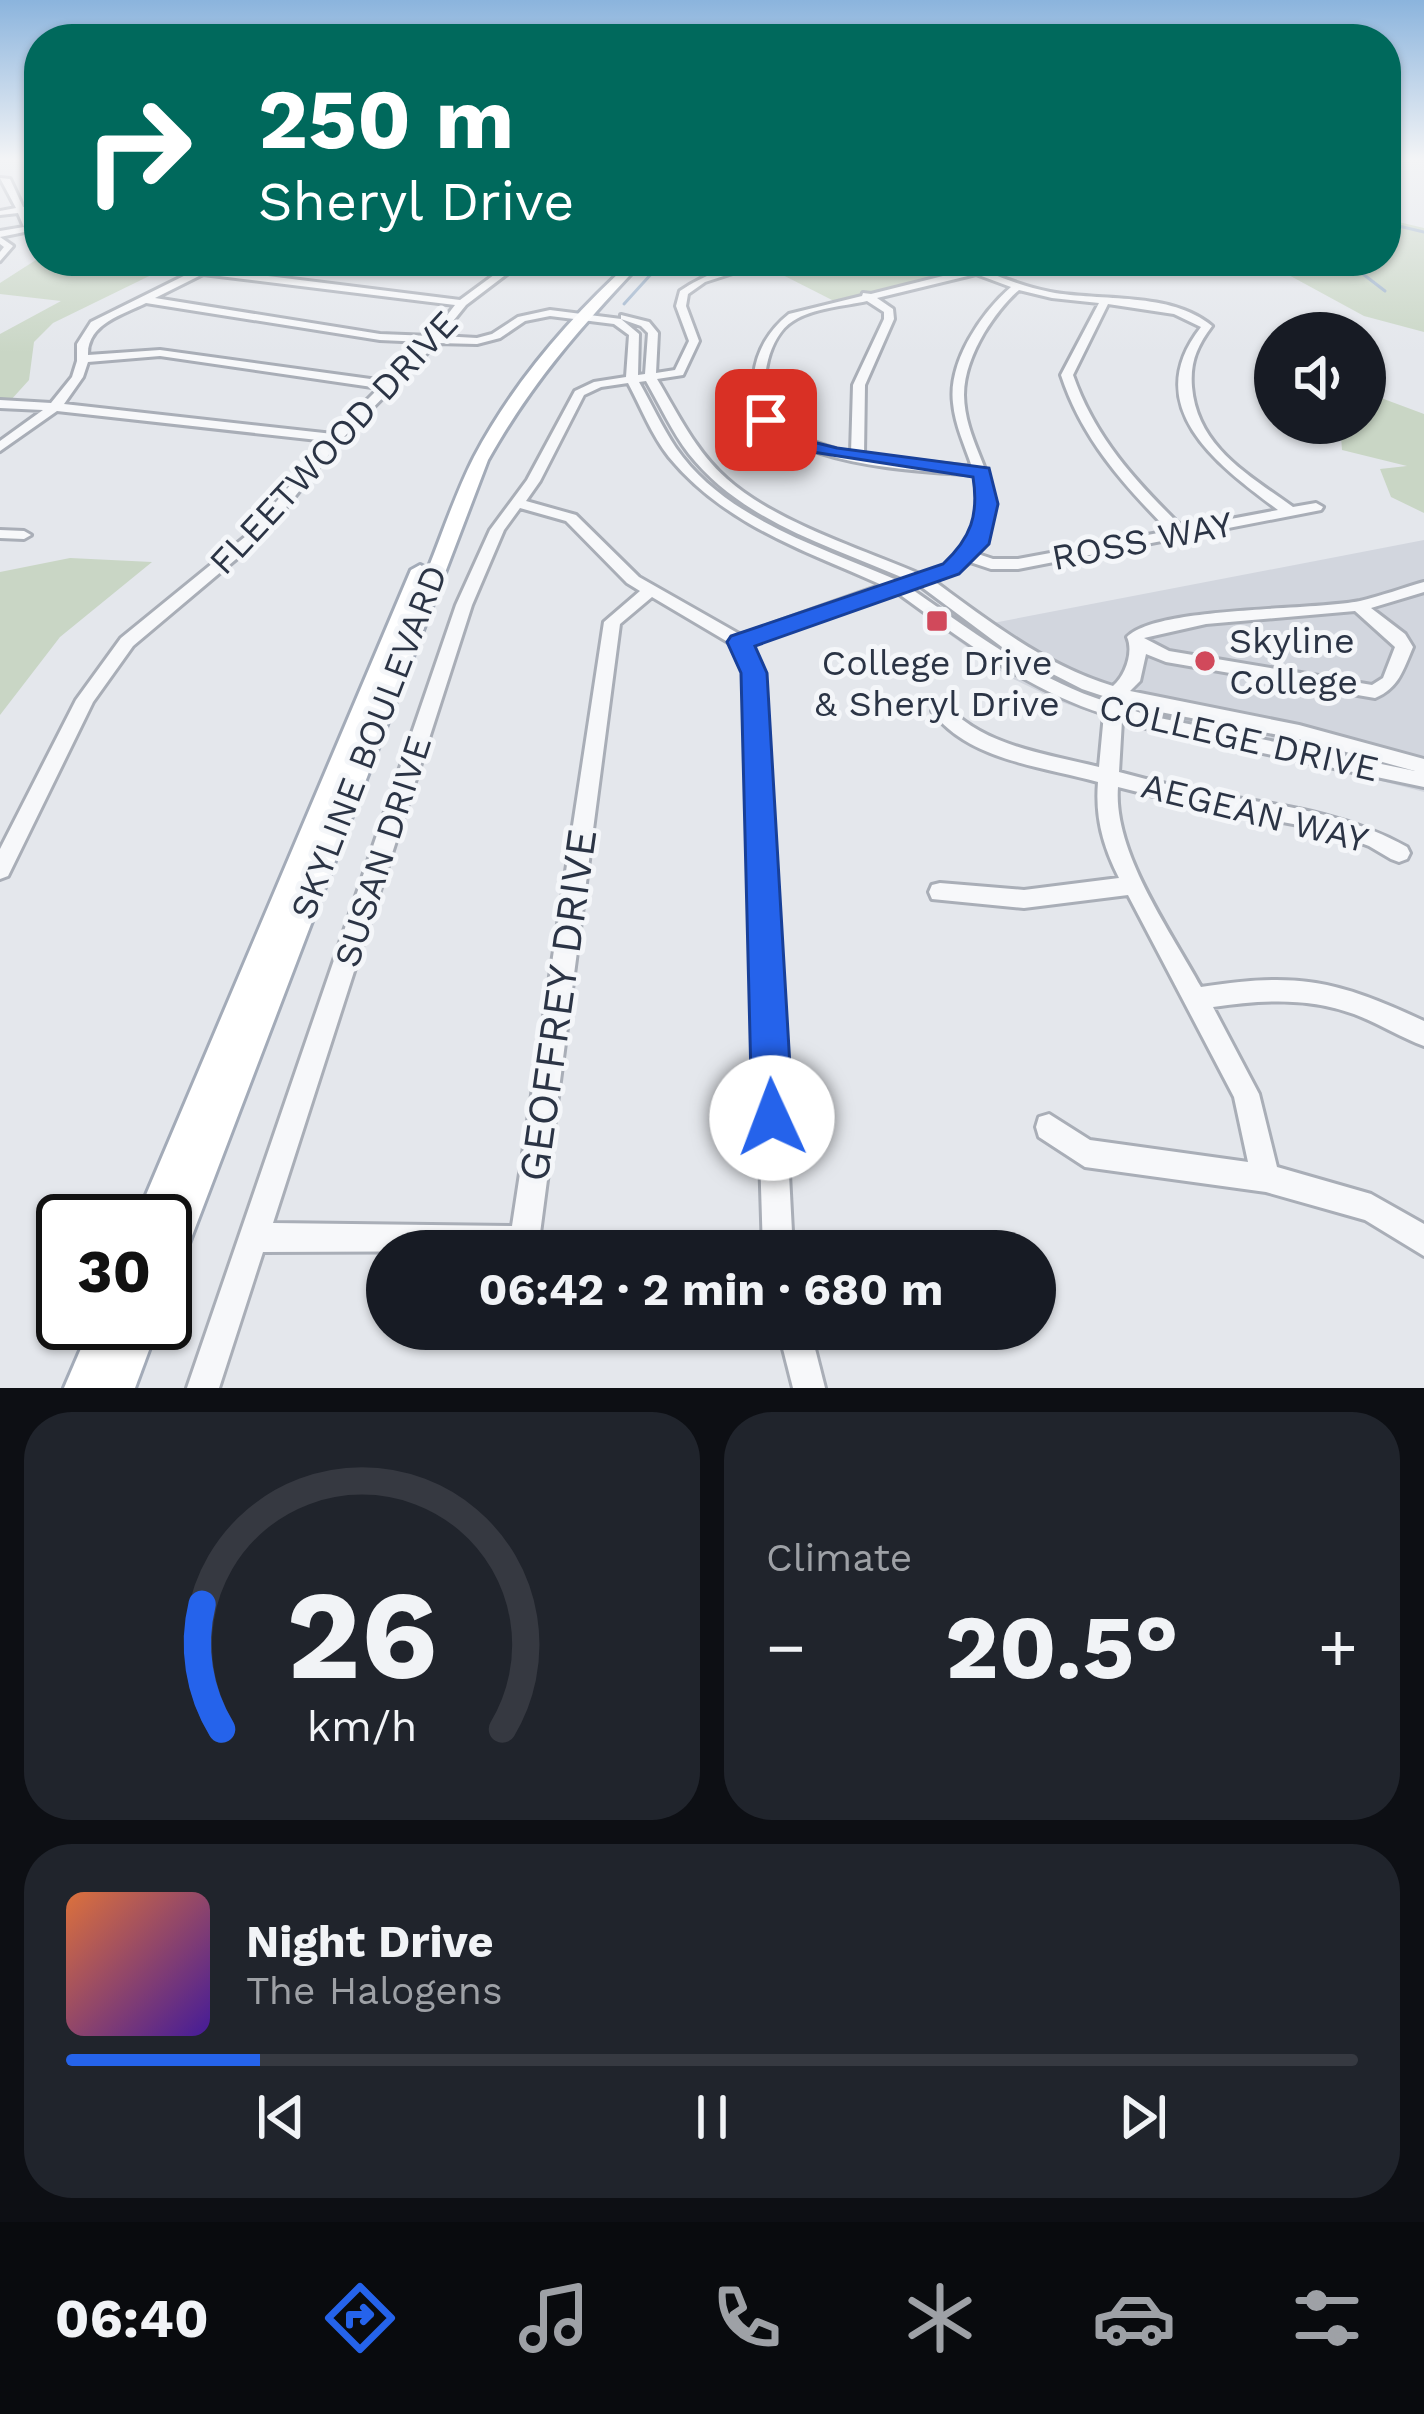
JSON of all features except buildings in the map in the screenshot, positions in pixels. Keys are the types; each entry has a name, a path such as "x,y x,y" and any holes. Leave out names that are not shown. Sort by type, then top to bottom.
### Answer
{"main road":[{"name":"SKYLINE BOULEVARD","path":"163,1194 460,474 494,414 610,276"},
{"name":"SKYLINE BOULEVARD","path":"192,1194 470,482 504,420 578,315 621,276"},
{"path":"83,1388 99,1350"},
{"path":"116,1388 131,1350"}],"street":[{"path":"0,237 9,246 0,258"},
{"path":"0,447 80,378 86,333 191,276"},
{"path":"243,276 462,303"},
{"name":"FLEETWOOD DRIVE","path":"0,870 86,700 127,642 256,535 336,438 434,340 462,303 498,276"},
{"path":"702,280 703,276"},
{"path":"641,379 679,373 694,334 681,299 702,280 715,276"},
{"path":"952,276 809,310 780,325 766,346 756,400 766,420 806,446 982,472"},
{"path":"988,276 1017,287 1172,311 1203,321 1207,326 1189,346 1184,362 1189,416 1199,439 1290,512"},
{"path":"740,642 922,581 968,556 982,531 988,504 959,408 961,373 983,327 1017,287"},
{"path":"856,456 859,386 889,319 889,311 866,295"},
{"path":"142,299 343,332 434,340 477,341 531,316 578,315"},
{"path":"1104,303 1067,375 1076,407 1127,482 1180,533"},
{"name":"COLLEGE DRIVE","path":"578,315 625,324 633,330 641,379 681,465 721,502 781,537 898,586 1023,673 1114,703 1368,758 1424,762"},
{"name":"COLLEGE DRIVE","path":"578,315 626,317 650,328 641,379 700,460 738,495 796,528 922,581 1012,646 1114,703"},
{"path":"85,358 160,353 386,385"},
{"name":"SUSAN DRIVE","path":"203,1388 464,605 488,547 533,481 579,393 598,384 641,379"},
{"path":"0,404 336,438"},
{"path":"515,502 571,518 617,568 740,642 754,673 777,1230"},
{"name":"ROSS WAY","path":"968,556 991,564 1018,564 1316,507"},
{"path":"0,534 24,535"},
{"path":"1266,1178 1246,1094 1133,885 1108,828 1114,703 1131,681 1139,645 1135,637 1142,632 1206,619 1359,606 1424,587"},
{"name":"GEOFFREY DRIVE","path":"254,1237 524,1240 612,622 650,590"},
{"path":"1139,645 1166,656 1375,692 1390,681 1404,647 1359,606"},
{"name":"AEGEAN WAY","path":"941,711 965,731 1007,749 1108,777 1363,834 1399,854"},
{"path":"1368,758 1424,783"},
{"path":"940,892 1024,899 1133,885"},
{"path":"1194,999 1261,988 1311,988 1354,1000 1424,1034"},
{"path":"1048,1127 1085,1153 1266,1178 1371,1208 1424,1240"},
{"path":"799,1350 809,1388"}],"shaded area":[{"name":"Skyline College","path":"1424,540 1424,792 1262,750 1137,728 1061,702 1009,677 946,632"}],"green space":[{"path":"1401,223 1424,228 1424,332 1386,322 1386,312 1357,312 1291,276 1401,276"},
{"path":"24,268 24,276 149,276 53,323 34,342 29,380 10,401 0,400 0,334 61,301 0,294 0,283"},
{"path":"785,276 933,276 834,301"},
{"path":"1386,400 1424,414 1424,513 1391,497 1380,469 1407,466 1342,450 1342,444 1386,444"},
{"path":"70,558 152,562 60,637 0,715 0,572"}],"waterway":[{"path":"1401,227 1424,232"},
{"path":"624,304 649,276"},
{"path":"1366,276 1385,291"}],"place":[{"name":"College Drive & Sheryl Drive","path":"937,621"},
{"name":"Skyline College","path":"1205,661"}],"route":[{"path":"766,420 806,446 837,454 982,472 988,504 978,544 951,569 740,642 754,673 772,1118"}]}
